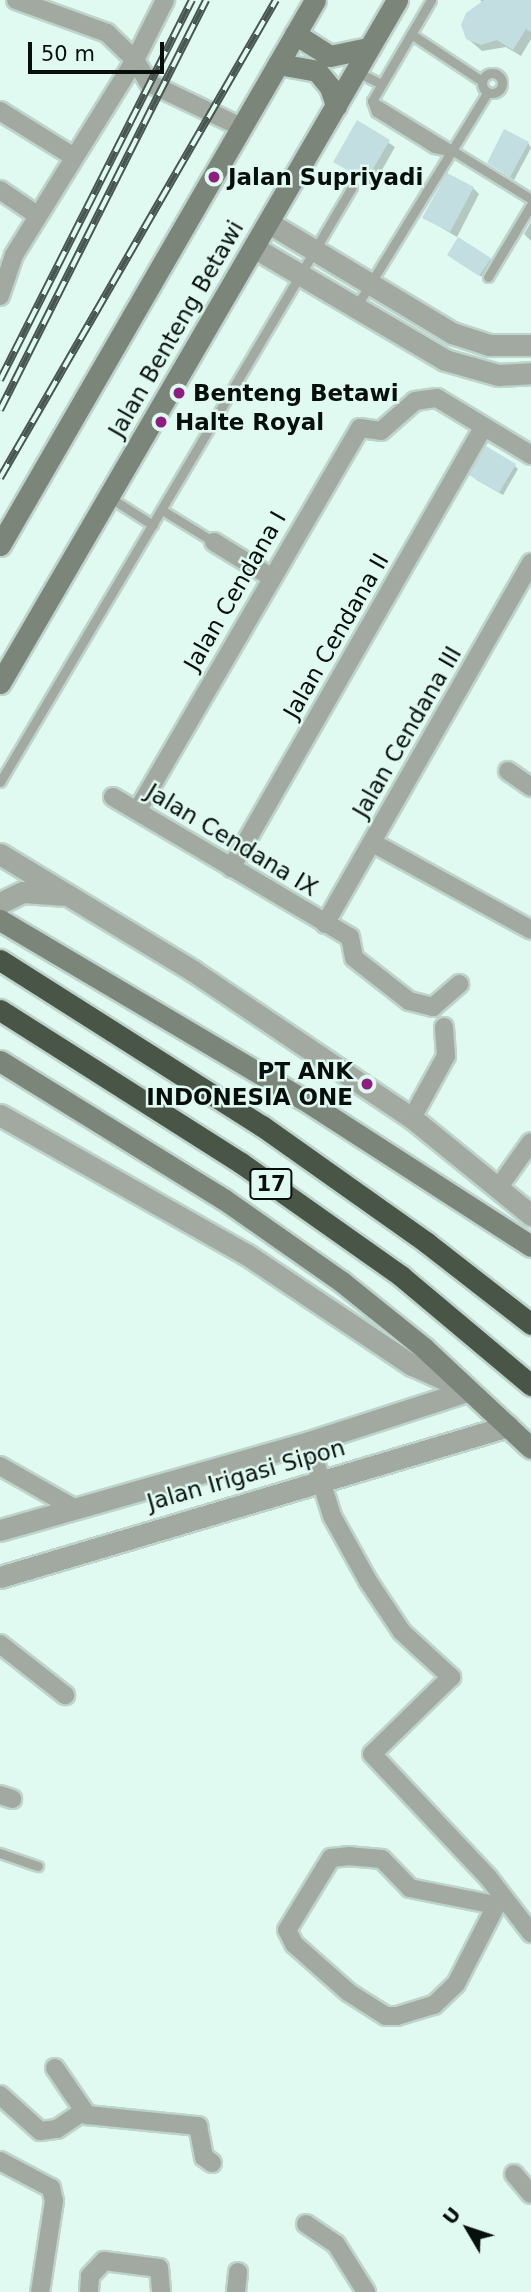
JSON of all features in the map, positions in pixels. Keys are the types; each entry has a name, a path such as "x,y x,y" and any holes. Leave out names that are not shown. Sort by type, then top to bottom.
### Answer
{"highway":[{"name":"17","path":"0,960 61,995 273,1134 427,1243 531,1324"},
{"name":"17","path":"0,1010 242,1163 401,1276 531,1385"}],"main road":[{"name":"Jalan Benteng Betawi","path":"0,545 314,0"},
{"name":"Jalan Benteng Betawi","path":"0,684 397,0"},
{"path":"295,34 330,57 369,48"},
{"path":"278,64 300,65 317,72 330,88 336,106"},
{"path":"0,919 303,1099 531,1246"},
{"path":"0,1061 225,1200 331,1275 425,1348 467,1391 531,1448"}],"street":[{"path":"16,0 95,27 135,60 149,83 241,127"},
{"path":"0,296 15,255 37,215 135,60 165,0"},
{"path":"0,111 74,157"},
{"path":"0,190 37,215"},
{"path":"268,223 452,333 489,345 531,345"},
{"path":"255,248 355,308 460,366 498,375 531,373"},
{"path":"321,287 335,263"},
{"name":"Jalan Cendana I","path":"137,811 360,428 381,431 424,397 437,398 483,428"},
{"path":"483,428 531,455"},
{"name":"Jalan Cendana II","path":"231,867 483,428"},
{"path":"214,542 271,577"},
{"name":"Jalan Cendana III","path":"325,924 531,563"},
{"path":"508,771 529,778"},
{"name":"Jalan Cendana IX","path":"113,797 350,937 354,958 369,972 424,1008 433,1007 459,984"},
{"path":"373,843 531,930"},
{"path":"0,854 192,971 412,1118 531,1215"},
{"path":"0,903 23,892 66,895"},
{"path":"412,1118 446,1056 444,1027"},
{"path":"0,1115 246,1254 412,1366 467,1391"},
{"path":"499,1187 531,1142"},
{"name":"Jalan Irigasi Sipon","path":"0,1530 310,1444 467,1391"},
{"name":"Jalan Irigasi Sipon","path":"0,1577 506,1424"},
{"path":"310,1444 318,1480 340,1534 393,1621 451,1676 372,1754 498,1900 531,1933"},
{"path":"0,1466 74,1508"},
{"path":"3,1654 65,1695"},
{"path":"351,1856 382,1859 410,1888 498,1900 456,1984 434,2004 397,2016 386,2016 348,1992 294,1944 287,1930 331,1858 351,1856"},
{"path":"55,2068 68,2082 82,2112 109,2120 196,2125 202,2132 204,2157 212,2163"},
{"path":"0,2095 40,2131 57,2129 82,2112"},
{"path":"0,2161 51,2188 54,2201 40,2292"},
{"path":"514,2174 531,2194"},
{"path":"306,2224 336,2244 366,2292"},
{"path":"89,2292 90,2276 104,2261 159,2268 161,2292"},
{"path":"236,2292 238,2272"}],"lane":[{"path":"431,0 380,83 372,101 449,152 531,200"},
{"path":"411,34 482,81 488,92"},
{"path":"356,71 380,83"},
{"path":"355,308 449,152 488,92 499,89 501,78 490,73 482,81"},
{"path":"0,781 352,187"},
{"path":"488,277 531,205"},
{"path":"108,497 153,525"},
{"path":"162,510 214,542"},
{"path":"0,1853 38,1866"}],"building":[{"path":"484,0 531,0 531,32 526,29 513,50 497,40 481,45 466,39 461,25 466,13"},
{"path":"357,120 390,140 366,181 333,162"},
{"path":"504,129 529,142 510,177 487,163"},
{"path":"447,173 474,187 450,232 422,218"},
{"path":"458,237 491,258 479,276 447,255"},
{"path":"486,446 516,464 499,493 469,475"}],"railway":[{"path":"0,380 192,0"},
{"path":"0,410 206,0"},
{"path":"0,478 276,0"}],"place":[{"name":"Jalan Supriyadi","path":"214,177"},
{"name":"Benteng Betawi","path":"179,393"},
{"name":"Halte Royal","path":"161,422"},
{"name":"PT ANK INDONESIA ONE","path":"367,1084"}]}
